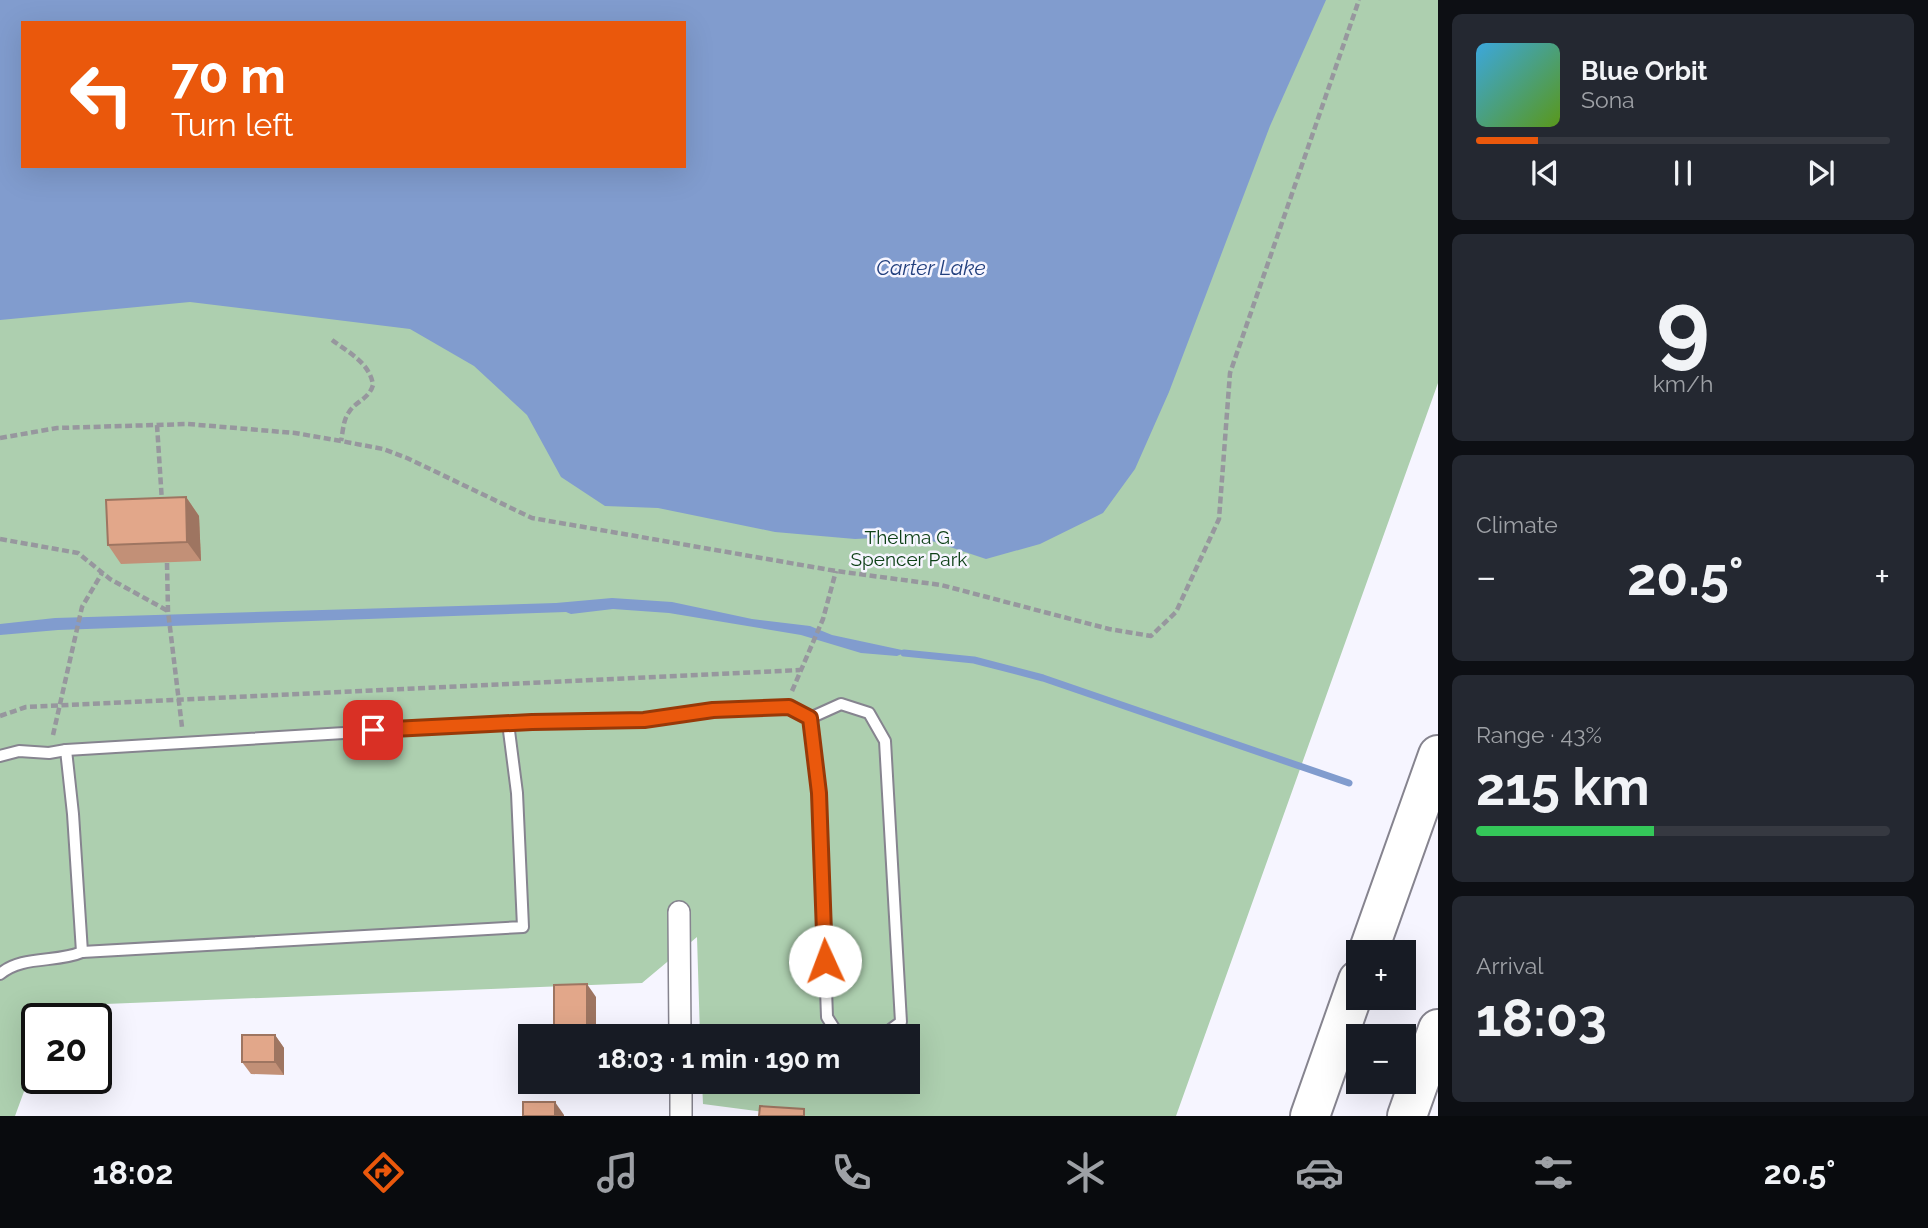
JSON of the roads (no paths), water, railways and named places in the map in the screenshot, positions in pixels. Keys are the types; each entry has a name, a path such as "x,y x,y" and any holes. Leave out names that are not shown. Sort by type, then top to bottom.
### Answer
{"highway":[{"path":"1372,940 1438,755"},
{"path":"1310,1116 1347,1010"},
{"path":"1407,1116 1438,1029"}],"street":[{"path":"679,912 680,1024"},
{"path":"681,1094 681,1116"}],"lane":[{"path":"810,718 841,704 869,713 885,741 901,1022 898,1024"},
{"path":"0,756 19,751 49,753 185,741 508,723 644,720 713,710 789,707 810,718"},
{"path":"810,718 819,793 827,1017 831,1024"},
{"path":"0,974 8,967 52,958 69,958 82,952 523,927 517,793 508,723"},
{"path":"66,750 82,952"}],"water":[{"name":"Carter Lake","path":"0,0 1326,0 1270,126 1169,392 1135,469 1103,513 1040,544 986,559 917,536 855,539 775,532 658,508 605,506 561,477 527,415 474,366 410,329 190,302 0,320"},
{"path":"612,598 672,602 752,619 810,626 832,635 902,650 904,653 897,656 861,653 801,635 669,613 613,609 571,614 566,612 58,630 0,635 0,624 55,618 556,603"}],"waterway":[{"path":"904,653 974,660 1043,678 1349,783"}],"park label":[{"name":"Thelma G. Spencer Park","path":"909,548"}]}
